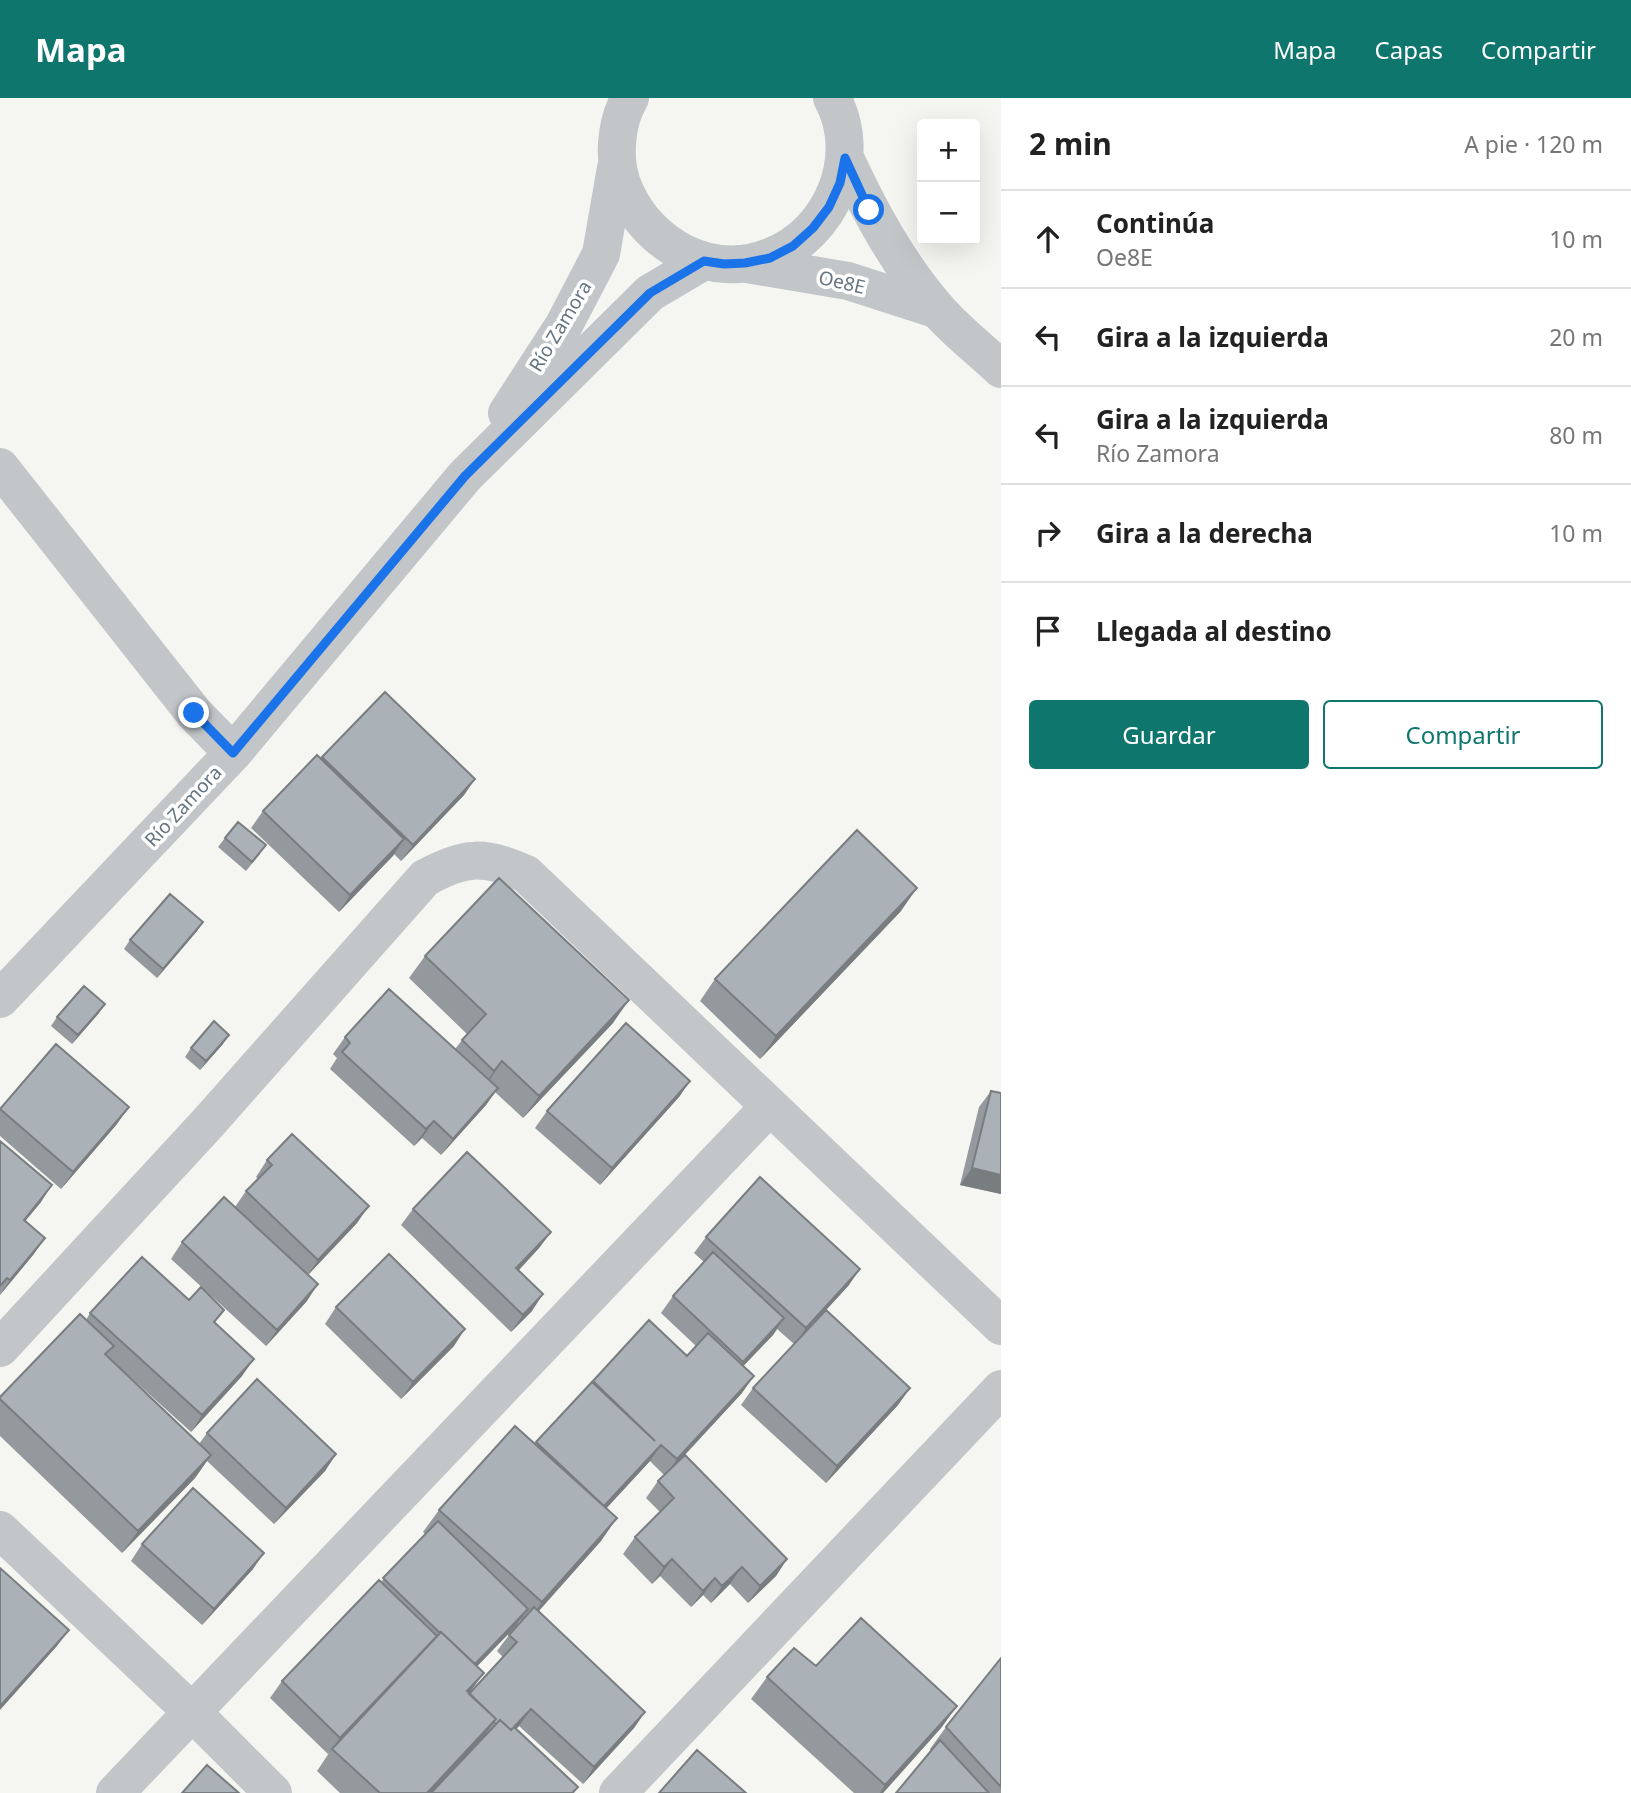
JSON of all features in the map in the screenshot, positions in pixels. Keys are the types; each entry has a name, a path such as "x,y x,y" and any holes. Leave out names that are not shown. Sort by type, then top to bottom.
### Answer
{"street":[{"name":"Río Zamora","path":"465,476 564,325 601,254 617,161 618,132 630,98"},
{"path":"617,161 622,185 631,206 645,225 662,241 682,254 724,264 770,258 793,246 813,228 829,207 840,183 845,158 844,131 837,101"},
{"name":"Oe8E","path":"845,158 887,241 938,310 1001,369"},
{"name":"Río Zamora","path":"0,999 233,753 465,476 650,293 704,261"},
{"name":"Oe8E","path":"745,263 848,281 938,310"},
{"path":"0,467 194,713 233,753"},
{"path":"0,1348 207,1124 425,878 449,865 475,860 502,863 526,874 1001,1326"},
{"path":"115,1793 770,1106"},
{"path":"618,1793 1001,1389"},
{"path":"0,1530 191,1711 273,1793"}],"building":[{"path":"385,692 475,779 413,845 322,757"},
{"path":"317,755 404,839 350,895 263,811"},
{"path":"238,822 266,845 252,862 225,838"},
{"path":"857,830 917,888 776,1036 715,979"},
{"path":"499,878 629,1000 539,1096 502,1061 494,1071 462,1040 486,1014 425,956"},
{"path":"170,894 203,922 163,969 130,940"},
{"path":"84,986 105,1004 78,1035 57,1017"},
{"path":"389,989 498,1088 453,1139 434,1121 426,1129 342,1052 350,1043 345,1037"},
{"path":"214,1021 229,1035 206,1061 191,1048"},
{"path":"626,1023 690,1081 612,1168 547,1111"},
{"path":"56,1044 129,1107 73,1172 0,1109"},
{"path":"991,1091 1001,1093 1001,1175 972,1168"},
{"path":"292,1134 369,1206 318,1260 246,1191 272,1165 267,1160"},
{"path":"0,1141 52,1185 24,1220 45,1238 10,1280 7,1278 0,1286"},
{"path":"467,1152 551,1232 516,1268 543,1294 523,1315 413,1209"},
{"path":"760,1177 860,1269 806,1328 706,1237"},
{"path":"224,1197 318,1284 277,1330 182,1242"},
{"path":"713,1252 784,1318 743,1362 673,1296"},
{"path":"389,1254 465,1329 413,1382 336,1307"},
{"path":"142,1257 189,1300 201,1287 224,1310 214,1322 254,1359 202,1415 90,1313"},
{"path":"826,1310 910,1388 837,1466 753,1388"},
{"path":"80,1314 114,1346 105,1354 211,1455 138,1531 0,1399"},
{"path":"649,1320 687,1356 708,1333 754,1376 677,1459 661,1445 604,1506 536,1442 592,1382 655,1441 593,1381"},
{"path":"257,1379 336,1454 286,1508 207,1433"},
{"path":"515,1426 617,1518 542,1602 439,1510"},
{"path":"685,1455 787,1559 760,1586 742,1567 722,1586 715,1578 703,1591 672,1559 664,1567 635,1537 674,1498 658,1481"},
{"path":"193,1488 264,1553 214,1609 142,1544"},
{"path":"438,1521 528,1609 475,1664 383,1578"},
{"path":"0,1568 69,1630 0,1706"},
{"path":"379,1580 437,1636 340,1738 282,1681"},
{"path":"534,1607 645,1712 594,1767 531,1709 511,1730 500,1720 496,1724 493,1722 496,1719 469,1694 517,1642 509,1635"},
{"path":"861,1618 957,1706 885,1785 767,1677 794,1648 816,1666"},
{"path":"441,1632 484,1673 467,1691 496,1719 427,1793 380,1793 332,1749"},
{"path":"1001,1658 1001,1787 946,1727"},
{"path":"500,1720 511,1730 514,1727 578,1787 572,1793 431,1793"},
{"path":"940,1740 989,1793 896,1793"},
{"path":"697,1750 746,1793 659,1793"},
{"path":"207,1765 239,1793 182,1793"}],"route":[{"path":"194,713 233,753 465,476 650,293 704,261 745,263 770,258 793,246 813,228 829,207 840,183 845,158 869,210"}]}
